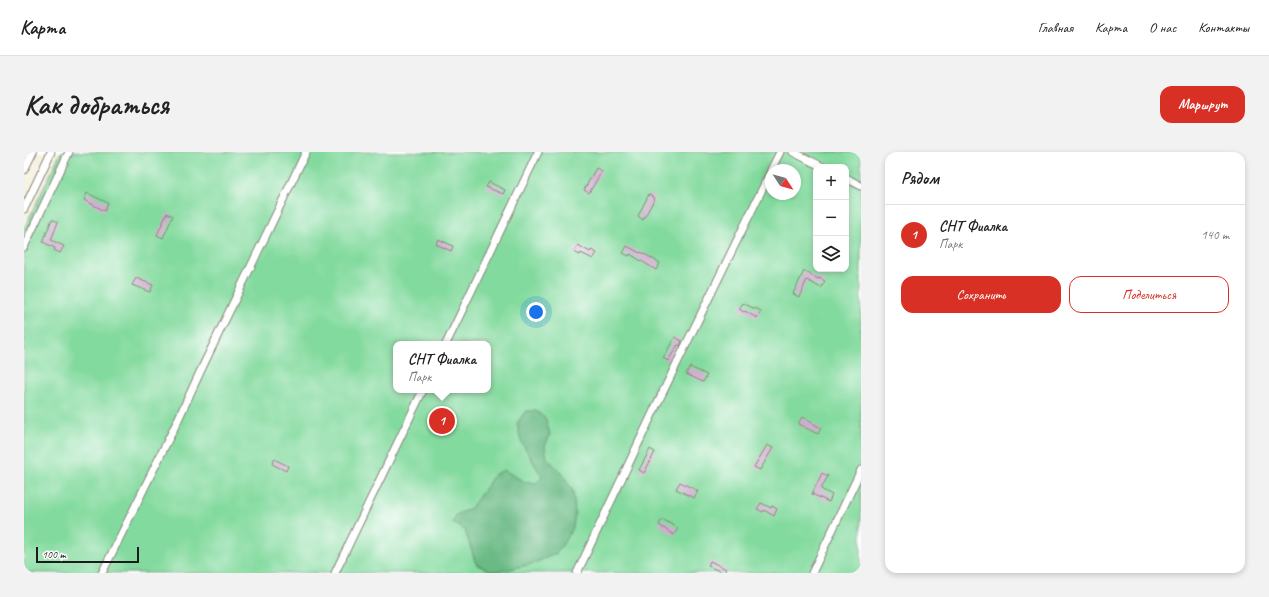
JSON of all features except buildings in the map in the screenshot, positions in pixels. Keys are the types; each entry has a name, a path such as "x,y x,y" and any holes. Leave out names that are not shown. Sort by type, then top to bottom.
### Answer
{"street":[{"path":"24,170 33,152"},
{"path":"24,209 52,152"},
{"path":"24,247 69,152"},
{"path":"102,573 173,430 306,152"},
{"path":"447,341 538,152"},
{"path":"774,164 780,152"},
{"path":"793,152 817,164"},
{"path":"849,180 861,186"},
{"path":"577,573 657,404 709,301 765,183"},
{"path":"335,573 422,393"},
{"path":"812,573 861,470"}],"green space":[{"path":"61,152 861,152 861,573 24,573 24,229"},
{"path":"526,411 536,411 546,419 550,435 545,446 547,458 562,473 573,491 575,513 573,528 557,553 535,563 507,570 491,571 476,564 465,530 453,523 456,515 471,508 494,475 504,470 523,481 536,483 542,477 521,441 517,423"}],"place":[{"name":"СНТ Фиалка","path":"442,421"}]}
